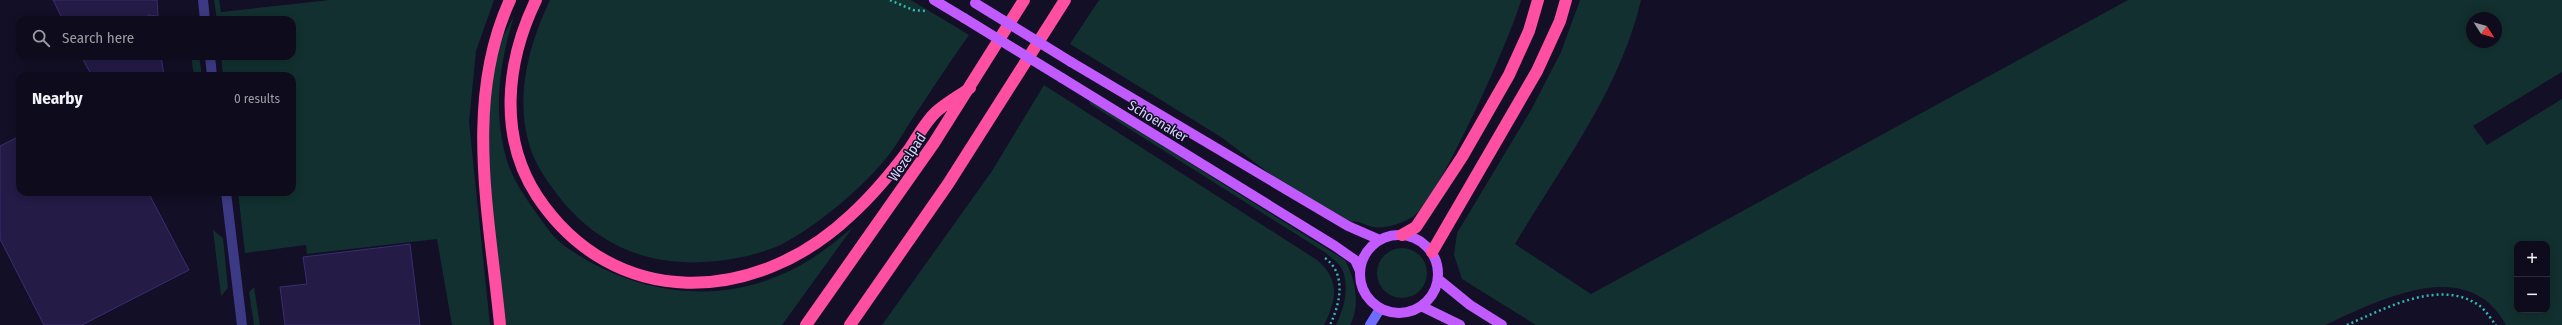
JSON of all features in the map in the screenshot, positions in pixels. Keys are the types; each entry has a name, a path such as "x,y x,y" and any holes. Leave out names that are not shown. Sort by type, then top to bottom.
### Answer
{"highway":[{"path":"500,325 484,162 483,117 485,80 492,46 510,0"},
{"path":"536,0 520,39 510,96 511,124 518,157 530,186 563,230 584,248 634,275 665,283 730,280 764,271 789,260 811,247 849,217 868,198 890,174 935,112 970,88"},
{"name":"Wezelpad","path":"806,325 897,198 970,88 1024,0"},
{"path":"850,325 948,184 1065,0"},
{"path":"1402,235 1416,227 1462,157 1509,75 1529,31 1538,0"},
{"path":"1432,252 1537,70 1560,21 1566,0"}],"main road":[{"name":"Schoenaker","path":"934,0 1335,246 1355,260 1360,271"},
{"name":"Schoenaker","path":"973,1 1071,62 1348,226 1380,240"},
{"path":"1402,235 1419,240 1432,252 1437,265 1438,279 1432,294 1422,306 1407,313 1390,312 1380,309 1367,296 1361,284 1360,271 1363,259 1370,248 1380,240 1390,236 1402,235"},
{"path":"1438,279 1470,305 1502,325"},
{"path":"1422,306 1460,325"},
{"path":"1370,325 1380,309"}],"street":[{"path":"203,0 205,16"},
{"path":"210,60 212,72"},
{"path":"226,196 242,325"}],"path":[{"path":"890,0 907,8 929,12"},
{"path":"2347,325 2388,307 2432,295 2463,297 2481,307 2496,325"},
{"path":"1330,325 1340,297"}],"green space":[{"path":"214,0 219,0 221,12 330,0 494,0 476,51 469,122 490,325 452,325 437,239 307,254 306,245 245,253 238,196 296,196 296,72 223,72 221,60 296,60 296,16 216,16"},
{"path":"550,0 911,0 969,35 888,156 867,179 841,203 813,225 781,245 769,250 737,258 710,262 684,262 660,259 636,253 614,244 593,230 574,214 556,193 537,163 531,151 525,126 523,107 524,89 530,52 542,17"},
{"path":"1099,0 1521,0 1490,79 1440,180 1425,203 1410,219 1394,225 1373,227 1359,222 1350,222 1281,182 1221,137 1070,44"},
{"path":"1580,0 1641,0 1619,65 1604,96 1570,156 1515,244 1591,294 2128,0 2562,0 2562,72 2473,126 2487,145 2562,99 2562,325 2506,325 2489,303 2469,291 2446,287 2421,289 2395,295 2325,325 1536,325 1462,279 1454,255 1457,233 1531,110 1561,52"},
{"path":"514,16 504,53 499,89 500,126 508,164 527,200 551,233 565,246 592,263 614,274 660,288 684,291 731,289 755,284 778,276 799,266 836,241 853,227 782,325 504,325 484,141 487,90 501,40"},
{"path":"192,60 200,60 201,72 193,72"},
{"path":"1044,85 1317,260 1330,275 1334,290 1332,307 1324,325 882,325 992,171"},
{"path":"1089,100 1345,260 1352,275 1356,301 1350,325 1336,325 1344,305 1346,283 1341,267 1326,253 1090,104"},
{"path":"213,230 223,238 228,288 221,296"},
{"path":"1397,248 1407,248 1420,255 1427,268 1427,278 1420,291 1407,298 1397,298 1388,294 1381,287 1377,278 1377,268 1381,259 1388,252"},
{"path":"254,287 260,325 254,325 249,292"}],"building":[{"path":"53,0 157,0 158,16 61,16"},
{"path":"83,60 162,60 163,72 90,72"},
{"path":"16,138 16,196 150,196 189,270 82,325 44,325 0,239 0,146"},
{"path":"410,244 420,325 285,325 280,287 307,284 303,257"}]}
